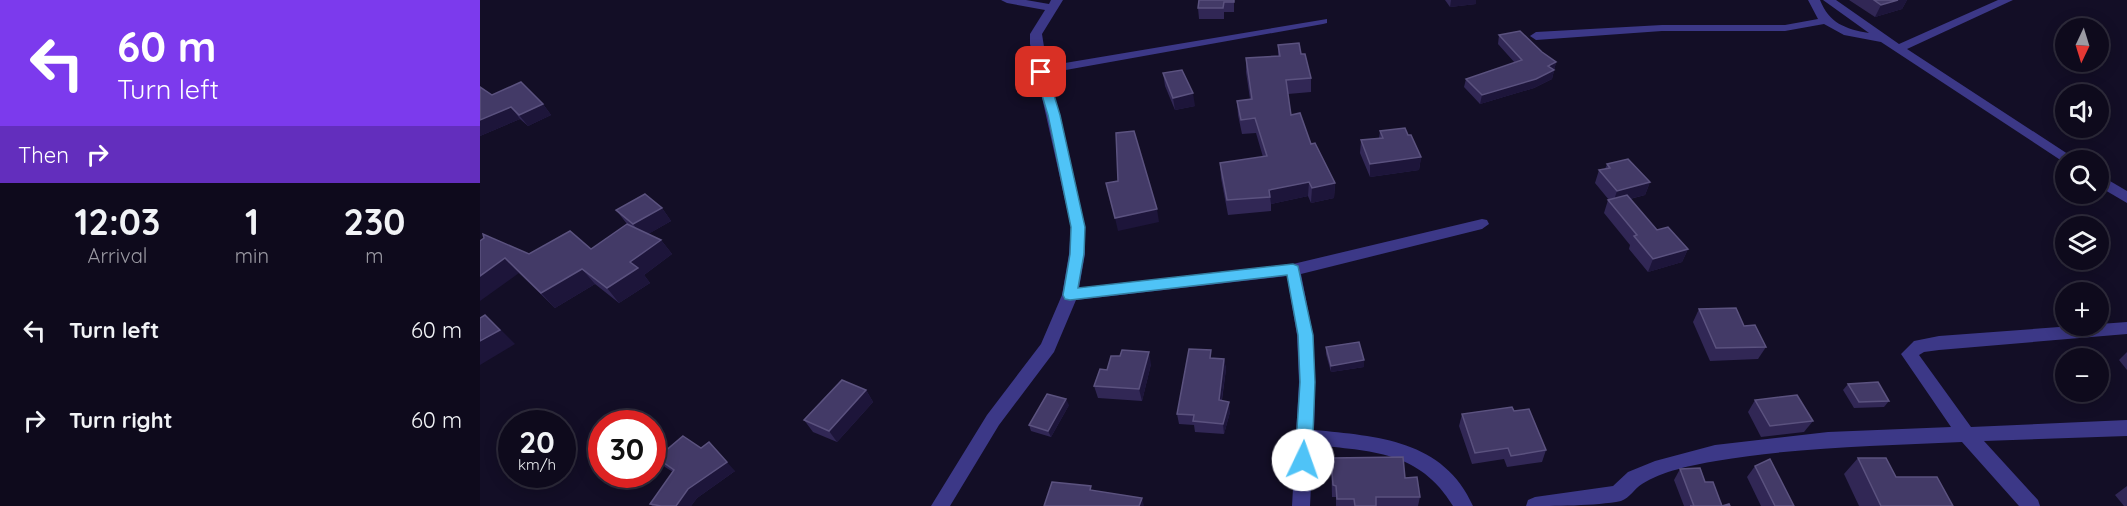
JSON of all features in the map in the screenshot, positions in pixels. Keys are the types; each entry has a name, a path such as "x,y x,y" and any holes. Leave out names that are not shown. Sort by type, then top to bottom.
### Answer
{"street":[{"path":"940,506 993,420 1048,347 1070,295 1077,254 1078,227 1054,115 1041,72 1036,34 1055,4 1006,0"},
{"path":"1814,0 1824,21"},
{"path":"1829,0 1898,49 2055,150"},
{"path":"1898,49 2007,0"},
{"path":"1041,72 1112,57 1323,21"},
{"path":"1536,36 1662,28 1785,28 1824,21 1846,32 1885,40"},
{"path":"2109,186 2127,198"},
{"path":"1070,295 1293,270 1482,224"},
{"path":"1293,270 1305,335 1307,382 1301,506"},
{"path":"2031,506 1966,434 1909,354 1920,346 2127,328"},
{"path":"1535,506 1618,494 1635,478 1661,467 1715,453 1828,440 2127,428"},
{"path":"1305,437 1367,444 1412,454 1443,476 1464,506"}],"building":[{"path":"1199,0 1234,0 1234,2 1224,2 1223,8 1198,8"},
{"path":"1874,0 1898,0 1881,5"},
{"path":"1520,31 1556,62 1548,66 1554,70 1536,79 1482,95 1466,79 1522,60 1499,35"},
{"path":"1299,43 1301,54 1305,54 1311,78 1286,80 1291,115 1300,113 1311,144 1315,143 1335,183 1312,188 1309,182 1269,190 1270,197 1227,200 1220,163 1267,156 1255,118 1241,120 1237,101 1252,99 1246,58 1280,56 1278,45"},
{"path":"1182,70 1193,93 1173,98 1163,73"},
{"path":"521,82 543,104 519,115 511,107 480,120 480,87 492,95"},
{"path":"1405,128 1408,135 1411,135 1421,157 1370,164 1361,140 1383,138 1380,131"},
{"path":"1134,131 1157,209 1115,218 1106,183 1118,181 1116,133"},
{"path":"1628,159 1650,182 1617,191 1599,170 1610,168 1607,164"},
{"path":"645,194 662,208 633,224 616,210"},
{"path":"1627,195 1657,230 1668,227 1688,249 1653,259 1634,236 1637,235 1608,200"},
{"path":"627,224 661,240 630,262 638,268 607,288 582,269 541,293 505,258 480,276 480,241 484,238 483,234 529,254 570,231 591,249"},
{"path":"1736,308 1744,326 1755,325 1766,347 1716,348 1699,309"},
{"path":"485,315 500,330 480,341 480,318"},
{"path":"1359,342 1364,360 1331,366 1326,347"},
{"path":"1189,349 1211,350 1210,358 1224,359 1219,400 1229,402 1223,424 1193,421 1194,415 1177,414"},
{"path":"1122,350 1149,352 1139,389 1094,386 1100,369 1107,370 1111,356 1120,356"},
{"path":"842,380 866,390 829,431 804,420"},
{"path":"1878,382 1889,401 1859,402 1848,384"},
{"path":"1047,394 1066,399 1048,431 1029,425"},
{"path":"1797,395 1813,421 1770,426 1755,400"},
{"path":"1512,407 1514,411 1529,409 1546,450 1511,456 1508,448 1475,453 1462,414"},
{"path":"683,436 701,448 709,442 727,462 688,489 676,506 650,504 661,488 666,488 666,481 674,470 666,464 666,450"},
{"path":"1403,457 1405,478 1417,477 1420,497 1376,497 1376,506 1355,506 1354,499 1337,499 1336,486 1333,485 1331,458"},
{"path":"1858,458 1886,458 1896,477 1937,477 1953,506 1881,506"},
{"path":"1770,459 1794,506 1775,506 1755,466"},
{"path":"1700,468 1705,482 1713,482 1722,506 1694,506 1680,469"},
{"path":"1052,482 1091,486 1090,490 1142,498 1139,506 1044,506"}],"route":[{"path":"1041,72 1054,115 1078,227 1077,254 1070,295 1293,270 1305,335 1307,382 1303,460"}]}
